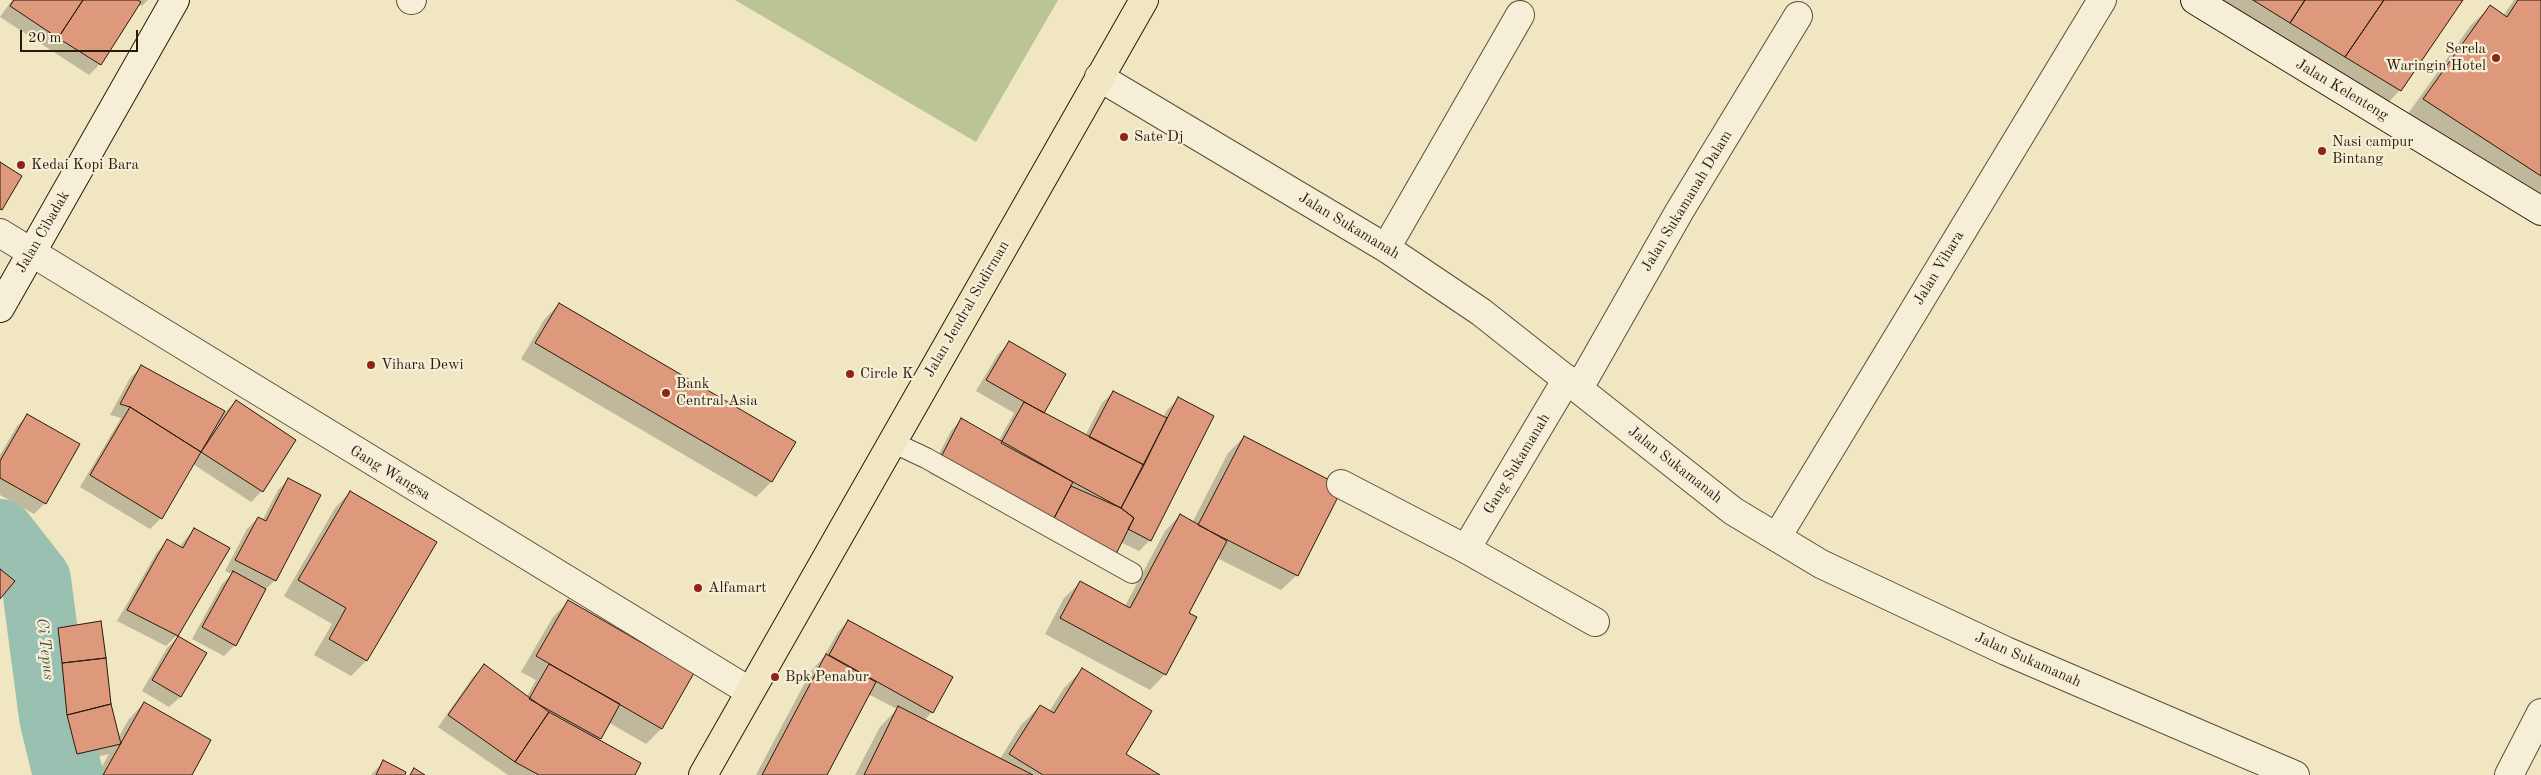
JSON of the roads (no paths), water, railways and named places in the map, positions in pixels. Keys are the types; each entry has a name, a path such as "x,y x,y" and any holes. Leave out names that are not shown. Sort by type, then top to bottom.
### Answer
{"main road":[{"name":"Jalan Jendral Sudirman","path":"703,775 1144,0"}],"street":[{"name":"Jalan Vihara","path":"1777,537 2102,0"},
{"name":"Jalan Kelenteng","path":"2195,0 2541,211"},
{"name":"Jalan Cibadak","path":"0,308 32,253 167,3"},
{"path":"1386,248 1520,15"},
{"name":"Jalan Sukamanah Dalam","path":"1573,384 1798,16"},
{"name":"Jalan Sukamanah","path":"1099,77 1386,248 1481,312 1734,511 1821,564 2006,651 2295,775"},
{"name":"Gang Wangsa","path":"0,233 749,692"},
{"name":"Gang Sukamanah","path":"1466,549 1573,384"},
{"path":"1342,484 1466,549 1595,622"},
{"path":"2509,775 2541,713"}],"lane":[{"path":"892,442 926,458 1132,573"}],"waterway":[{"name":"Ci Tepus","path":"0,534 36,580 54,717 68,775"}],"place":[{"name":"Serela Waringin Hotel","path":"2496,58"},
{"name":"Sate Dj","path":"1124,137"},
{"name":"Nasi campur Bintang","path":"2322,151"},
{"name":"Kedai Kopi Bara","path":"21,165"},
{"name":"Vihara Dewi","path":"371,365"},
{"name":"Circle K","path":"850,374"},
{"name":"Bank Central Asia","path":"666,393"},
{"name":"Alfamart","path":"698,588"},
{"name":"Bpk Penabur","path":"775,677"}]}
